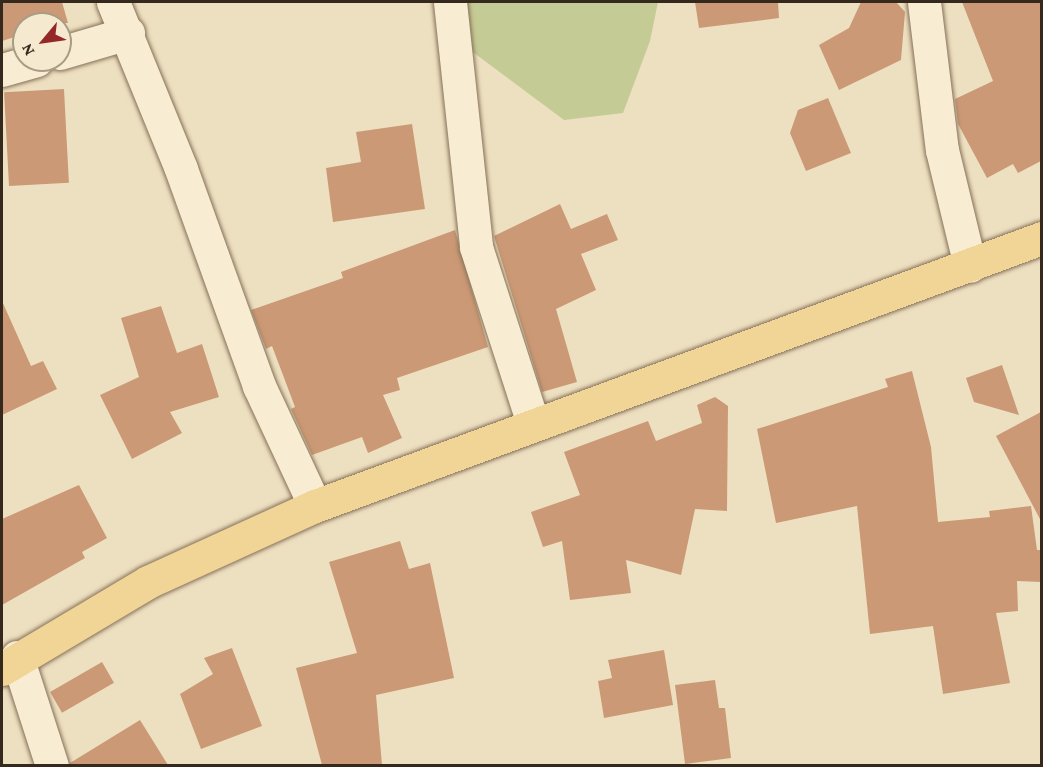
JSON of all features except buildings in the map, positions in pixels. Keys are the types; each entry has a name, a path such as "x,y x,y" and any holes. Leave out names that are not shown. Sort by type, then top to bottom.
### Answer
{"main road":[{"path":"9,663 148,582 315,506 1041,238"}],"street":[{"path":"113,2 128,33 259,386 315,506"},
{"path":"450,2 476,247 533,424"},
{"path":"924,2 942,150 970,266"},
{"path":"72,49 128,33"},
{"path":"9,663 52,765"}],"green space":[{"path":"463,2 658,2 650,41 623,113 564,120 470,50"}]}
